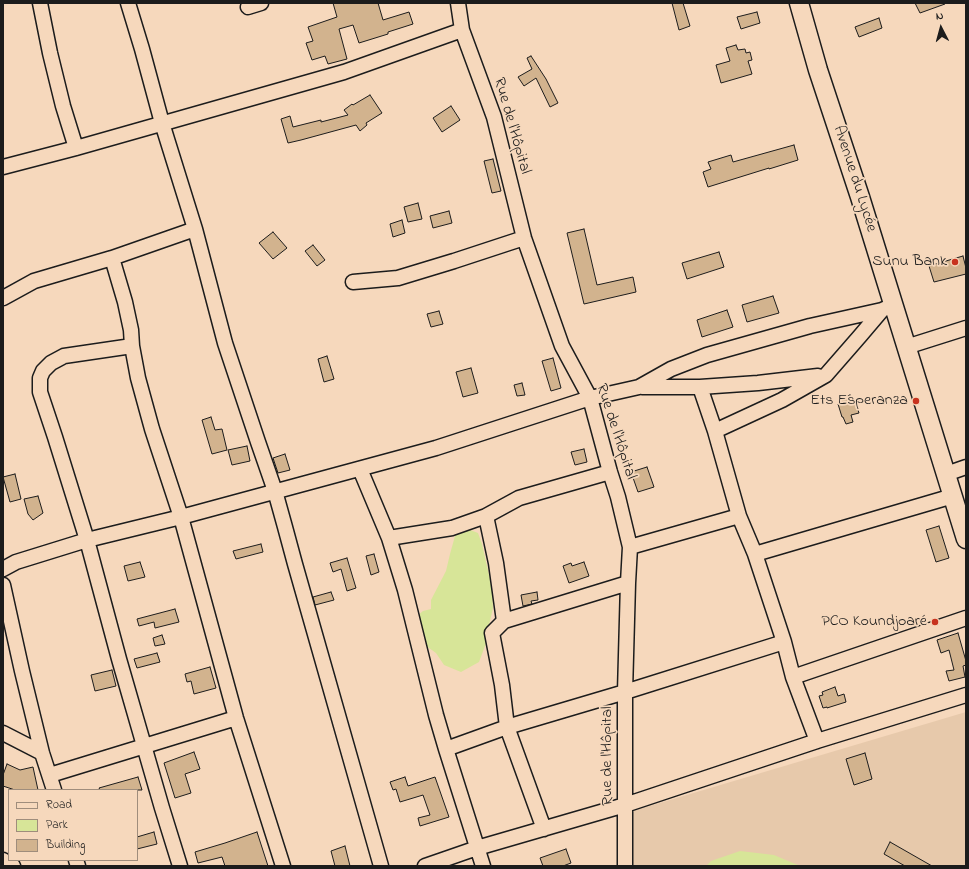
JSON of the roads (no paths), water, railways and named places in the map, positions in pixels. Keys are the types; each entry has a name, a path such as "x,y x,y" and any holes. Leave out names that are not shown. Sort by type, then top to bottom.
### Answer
{"main road":[{"name":"Avenue du Lycée","path":"799,3 818,70 860,197 887,308 906,347 966,539"}],"street":[{"path":"40,3 63,106 76,148"},
{"path":"128,3 194,229 225,343 275,491 381,866"},
{"name":"Rue de l'Hôpital","path":"458,3 462,30 494,117 524,238 562,346 590,398 630,547 625,692 626,866"},
{"path":"3,168 344,72 462,30"},
{"path":"3,298 34,281 112,258 194,229"},
{"path":"353,282 398,278 524,238"},
{"path":"112,258 125,302 138,378 152,429 181,516 236,718 283,866"},
{"path":"715,431 782,400 826,375 887,308"},
{"path":"639,387 671,369 707,355 810,326 887,308"},
{"path":"906,347 966,328"},
{"path":"132,346 64,356 51,362 43,371 40,378 40,392 86,540 144,747 180,866"},
{"path":"3,569 16,562 86,540 436,448 590,398 639,387 700,388 776,382 826,375"},
{"path":"700,388 715,431 739,516 755,554 784,642 793,677 817,741"},
{"path":"946,474 966,467"},
{"path":"360,469 389,538 405,590 446,749 483,866"},
{"path":"389,538 452,528 486,516 519,498 610,472"},
{"path":"755,554 953,496"},
{"path":"486,516 496,563 504,621"},
{"path":"630,547 739,516"},
{"path":"544,829 507,727 502,684 492,633 504,621 628,583"},
{"path":"3,585 7,620 22,671 42,753 54,789"},
{"path":"793,677 966,618"},
{"path":"446,749 507,727 784,642"},
{"path":"425,866 477,848 625,805 817,741 966,695"},
{"path":"50,775 236,718"},
{"path":"3,733 42,753"},
{"path":"3,860 14,866"}],"place":[{"name":"Sunu Bank","path":"955,262"},
{"name":"Ets Esperanza","path":"916,401"},
{"name":"PCO Koundjoaré","path":"935,622"}]}
